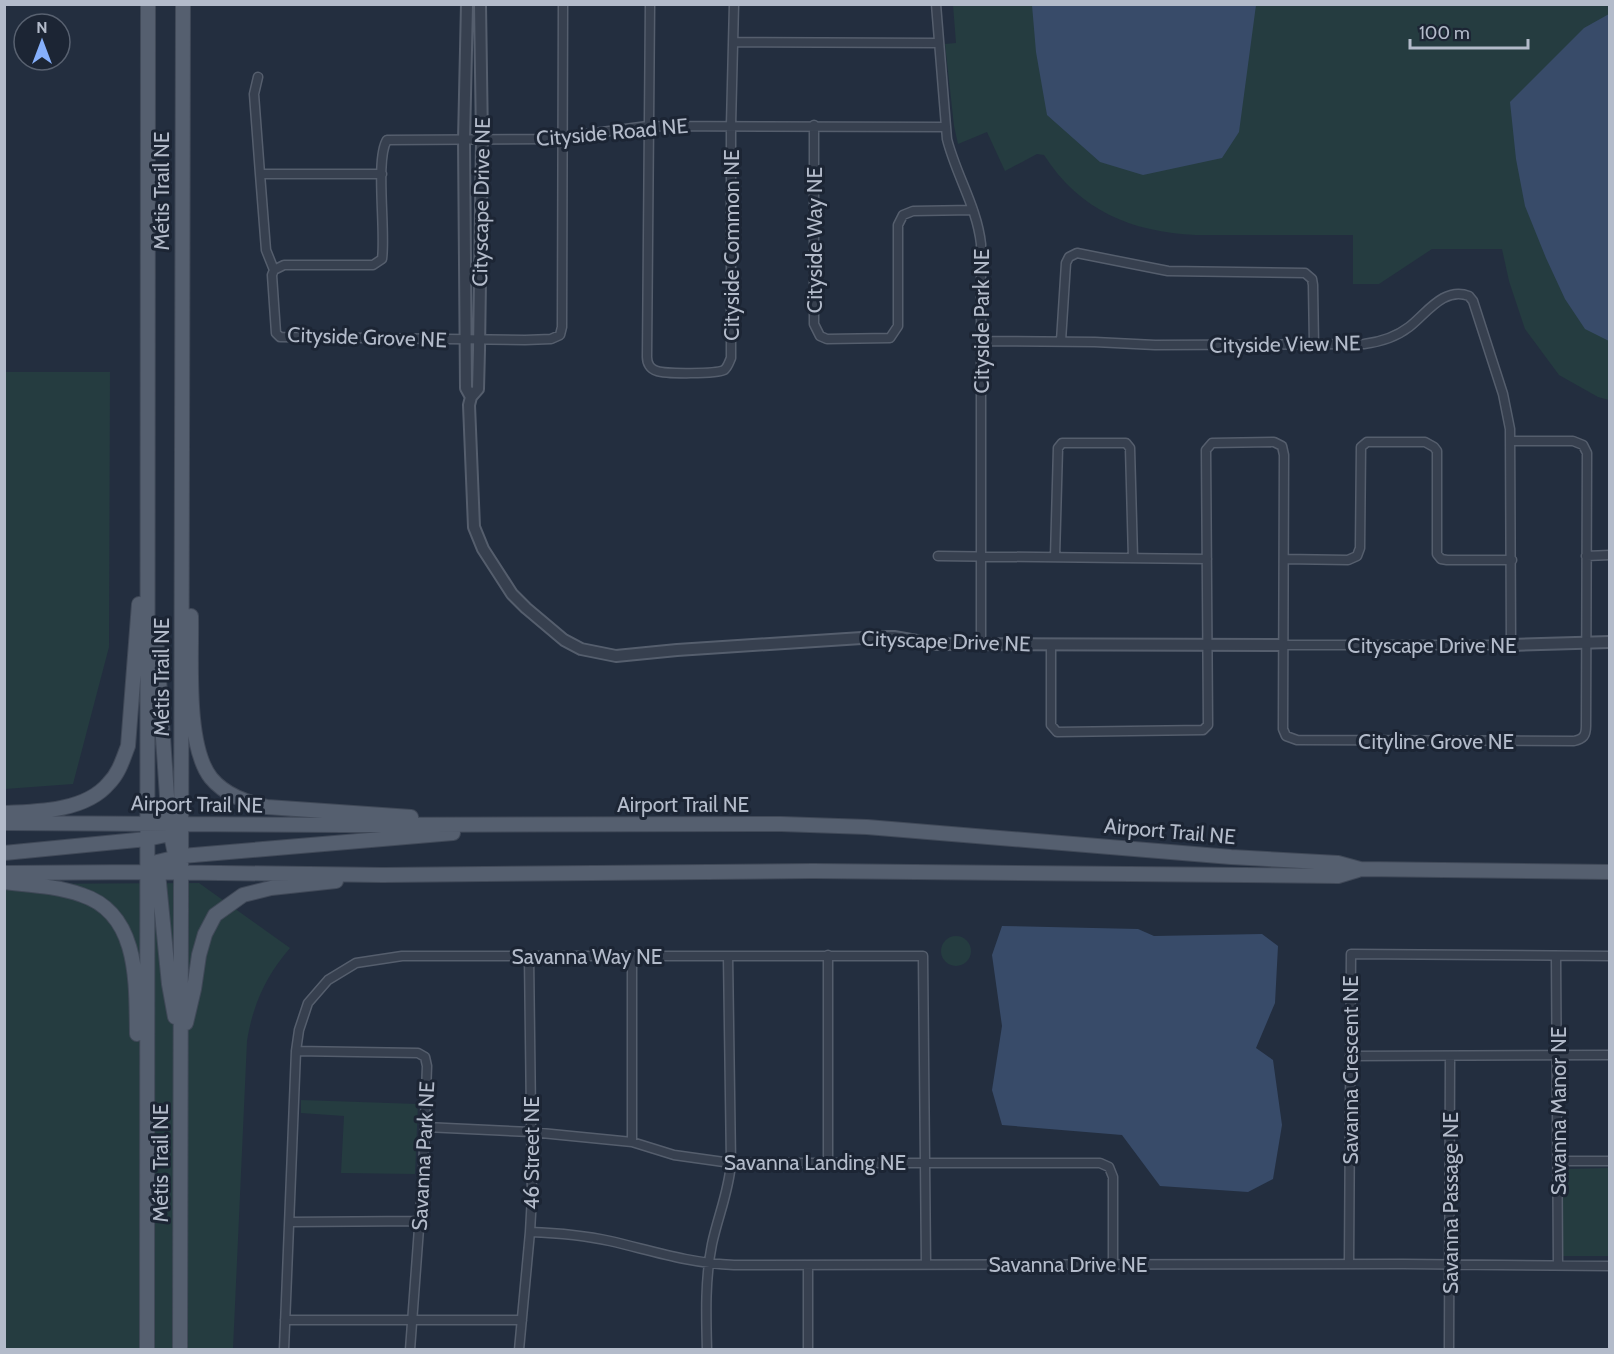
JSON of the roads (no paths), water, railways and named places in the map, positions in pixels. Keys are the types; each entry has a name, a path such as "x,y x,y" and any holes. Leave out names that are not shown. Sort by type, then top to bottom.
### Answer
{"main road":[{"name":"Métis Trail NE","path":"147,824 148,4"},
{"path":"176,4 183,29"},
{"name":"Métis Trail NE","path":"180,1350 182,873 173,828 182,375 183,4"},
{"path":"182,375 189,519 194,724 201,760 211,778 227,792 246,802 267,807 550,825"},
{"path":"4,813 51,809 85,800 108,785 122,762 128,746 131,718 148,486"},
{"path":"4,853 150,839 173,828 148,556"},
{"name":"Airport Trail NE","path":"4,823 147,824 173,828 782,824 867,827 1338,864 1360,869 1610,872"},
{"path":"147,824 169,984 181,1045"},
{"path":"154,869 178,856 550,825"},
{"name":"Métis Trail NE","path":"147,1350 154,869"},
{"name":"Airport Trail NE","path":"4,873 154,869 182,873 383,875 825,871 1338,876 1360,869"},
{"path":"181,1045 199,955 205,933 214,915 243,895 270,888 383,875"},
{"path":"4,882 82,894 97,901 114,916 126,936 131,950 137,994 141,1219 147,1280"}],"street":[{"name":"Cityscape Drive NE","path":"467,4 464,140 466,388 471,397"},
{"name":"Cityscape Drive NE","path":"480,4 482,140 478,389 471,397 469,405 474,527 483,549 512,594 525,608 564,640 581,649 616,656 677,650 894,637 934,644 1511,645 1610,642"},
{"path":"466,340 551,339 560,335 563,137 562,4"},
{"path":"648,126 650,4"},
{"path":"731,125 734,4"},
{"name":"Cityside Park NE","path":"936,4 945,127 951,157 980,230 981,244 981,644"},
{"path":"733,42 938,43"},
{"path":"258,77 254,94 260,174 266,250 274,270 284,265 373,265 379,262 382,255 382,174 260,174"},
{"name":"Cityside Common NE","path":"648,126 647,363 651,368 662,372 717,372 723,371 731,358 731,125"},
{"name":"Cityside Way NE","path":"814,125 814,324 820,336 828,339 890,339 898,326 898,225 903,215 913,211 973,210"},
{"name":"Cityside Road NE","path":"382,174 383,150 387,140 548,139 648,126 945,127"},
{"path":"1061,341 1066,263 1069,257 1077,253 1168,271 1305,273 1312,279 1313,285 1314,345"},
{"name":"Cityside Grove NE","path":"274,270 272,275 276,333 280,337 466,340"},
{"name":"Cityside View NE","path":"982,341 1061,341 1149,345 1352,345 1376,342 1408,328 1435,303 1450,296 1460,294 1469,296 1503,394 1511,441 1511,645"},
{"path":"1511,441 1573,441 1585,448 1587,644"},
{"path":"1051,644 1051,725 1057,732 1203,730 1208,725 1206,450 1212,443 1274,442 1283,449 1283,645"},
{"path":"1284,559 1348,560 1357,556 1360,548 1361,447 1367,442 1425,442 1437,451 1437,554 1447,560 1512,560"},
{"path":"1055,557 1058,448 1062,443 1126,443 1130,448 1133,558"},
{"path":"1587,556 1610,555"},
{"path":"938,556 1207,559"},
{"name":"Cityline Grove NE","path":"1283,645 1283,733 1292,739 1574,741 1583,738 1586,729 1587,644"},
{"name":"Savanna Crescent NE","path":"1349,1264 1351,954 1610,956"},
{"path":"828,955 828,1163"},
{"name":"Savanna Way NE","path":"284,1350 296,1051 299,1030 308,1003 328,980 356,963 402,956 923,956 926,1264"},
{"name":"46 Street NE","path":"519,1350 530,1232 528,956"},
{"path":"706,1350 708,1264 726,1195 731,1163 728,956"},
{"name":"Savanna Manor NE","path":"1556,956 1558,1265"},
{"path":"632,957 632,1142"},
{"name":"Savanna Park NE","path":"296,1051 418,1053 425,1057 425,1128 410,1350"},
{"path":"1350,1056 1610,1055"},
{"name":"Savanna Passage NE","path":"1449,1350 1450,1056"},
{"name":"Savanna Landing NE","path":"425,1128 531,1132 632,1142 674,1155 731,1163 1100,1164 1109,1167 1113,1177 1113,1264"},
{"path":"1558,1161 1610,1161"},
{"path":"290,1222 420,1221"},
{"name":"Savanna Drive NE","path":"530,1232 598,1239 663,1256 708,1264 1610,1266"},
{"path":"808,1265 808,1350"},
{"path":"285,1320 522,1320"}],"water":[{"path":"1032,5 1256,5 1239,132 1222,158 1143,175 1100,162 1047,115 1036,52"},
{"path":"1609,14 1609,341 1585,329 1565,299 1546,258 1525,206 1516,159 1510,102 1584,28"},
{"path":"1002,926 1138,929 1154,936 1262,934 1278,946 1275,1003 1256,1048 1273,1060 1282,1125 1273,1179 1248,1192 1160,1186 1122,1135 1002,1125 992,1090 1002,1026 992,955"}]}
